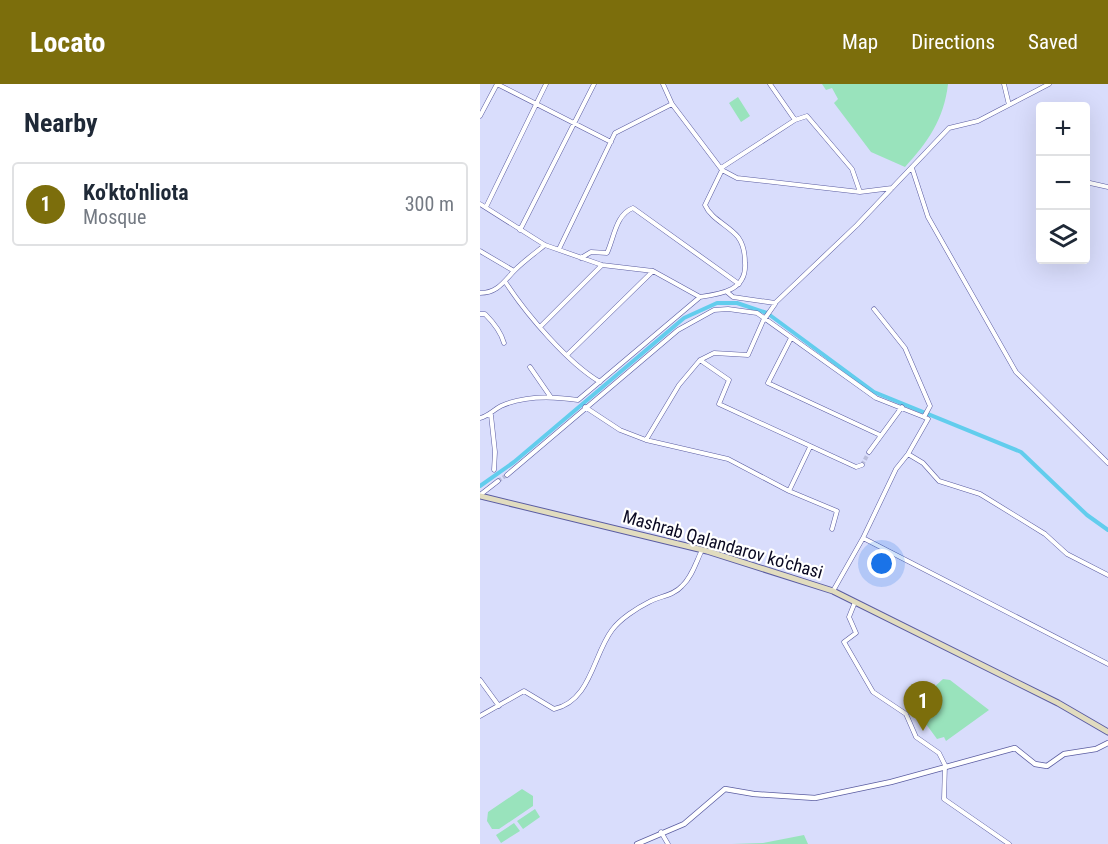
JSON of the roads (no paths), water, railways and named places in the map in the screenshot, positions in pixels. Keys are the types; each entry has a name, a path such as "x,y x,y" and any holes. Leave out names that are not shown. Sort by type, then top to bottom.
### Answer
{"main road":[{"name":"Mashrab Qalandarov ko'chasi","path":"480,495 702,550 833,591 1078,714 1108,732"}],"street":[{"path":"480,116 497,84 611,142"},
{"path":"486,207 546,84"},
{"path":"520,230 594,84"},
{"path":"663,84 672,104 721,169 737,178 860,192 893,188"},
{"path":"646,440 683,379 700,360 714,353 748,355 765,317 775,304 893,188 951,127 978,121 1049,84"},
{"path":"773,85 795,120"},
{"path":"1005,85 1009,105"},
{"path":"559,249 615,133 672,104"},
{"path":"480,418 490,415 500,407 532,398 550,396 578,400 700,297 727,292 739,284 746,271 744,249 739,238 709,212 705,205 721,169 795,120 807,116 852,169 860,192"},
{"path":"912,168 928,217 1016,372 1108,463"},
{"path":"1090,183 1108,188"},
{"path":"480,204 545,245 602,265 653,271 700,297"},
{"path":"581,258 591,252 607,253 622,215 633,208 739,284"},
{"path":"480,293 488,293 506,284 514,271 545,245"},
{"path":"480,251 514,271"},
{"path":"540,327 602,265"},
{"path":"568,354 653,271"},
{"path":"506,284 540,327 568,354 580,370 600,382"},
{"path":"727,292 733,297 775,304"},
{"path":"507,475 678,330 696,319 721,309 748,311 765,317 876,398 928,419 896,470 863,538 833,591"},
{"path":"874,309 905,348 930,406 924,416"},
{"path":"480,314 486,314 499,331 504,343"},
{"path":"791,338 768,383 880,435"},
{"path":"700,360 729,380 720,406 856,467 862,465"},
{"path":"530,367 550,396"},
{"path":"585,407 620,430 646,440 728,459 789,491 837,511 832,529"},
{"path":"868,452 902,407"},
{"path":"490,415 495,452 494,470"},
{"path":"789,491 810,447"},
{"path":"908,454 923,463 939,481 980,494 1045,534 1067,554 1108,575"},
{"path":"480,495 498,481"},
{"path":"863,538 1108,664"},
{"path":"480,716 524,691 554,709 569,702 582,690 592,675 612,631 644,605 677,591 684,585 702,550"},
{"path":"856,602 849,617 856,633 844,640 844,645 873,692 906,714 916,737 939,753 945,765 942,797 1009,844"},
{"path":"480,680 499,706"},
{"path":"637,844 684,824 725,789 754,794 815,798 891,782 945,765 965,762 1015,748 1035,764 1047,766 1064,754 1096,749 1108,743"},
{"path":"661,832 668,844"}],"waterway":[{"path":"480,486 514,462 684,318 717,303 737,303 767,313 874,392 1021,452 1087,515 1108,530"}],"tunnel":[{"path":"862,465 869,452"},
{"path":"498,481 507,475"}],"place":[{"name":"Ko'kto'nliota","path":"923,731"}]}
